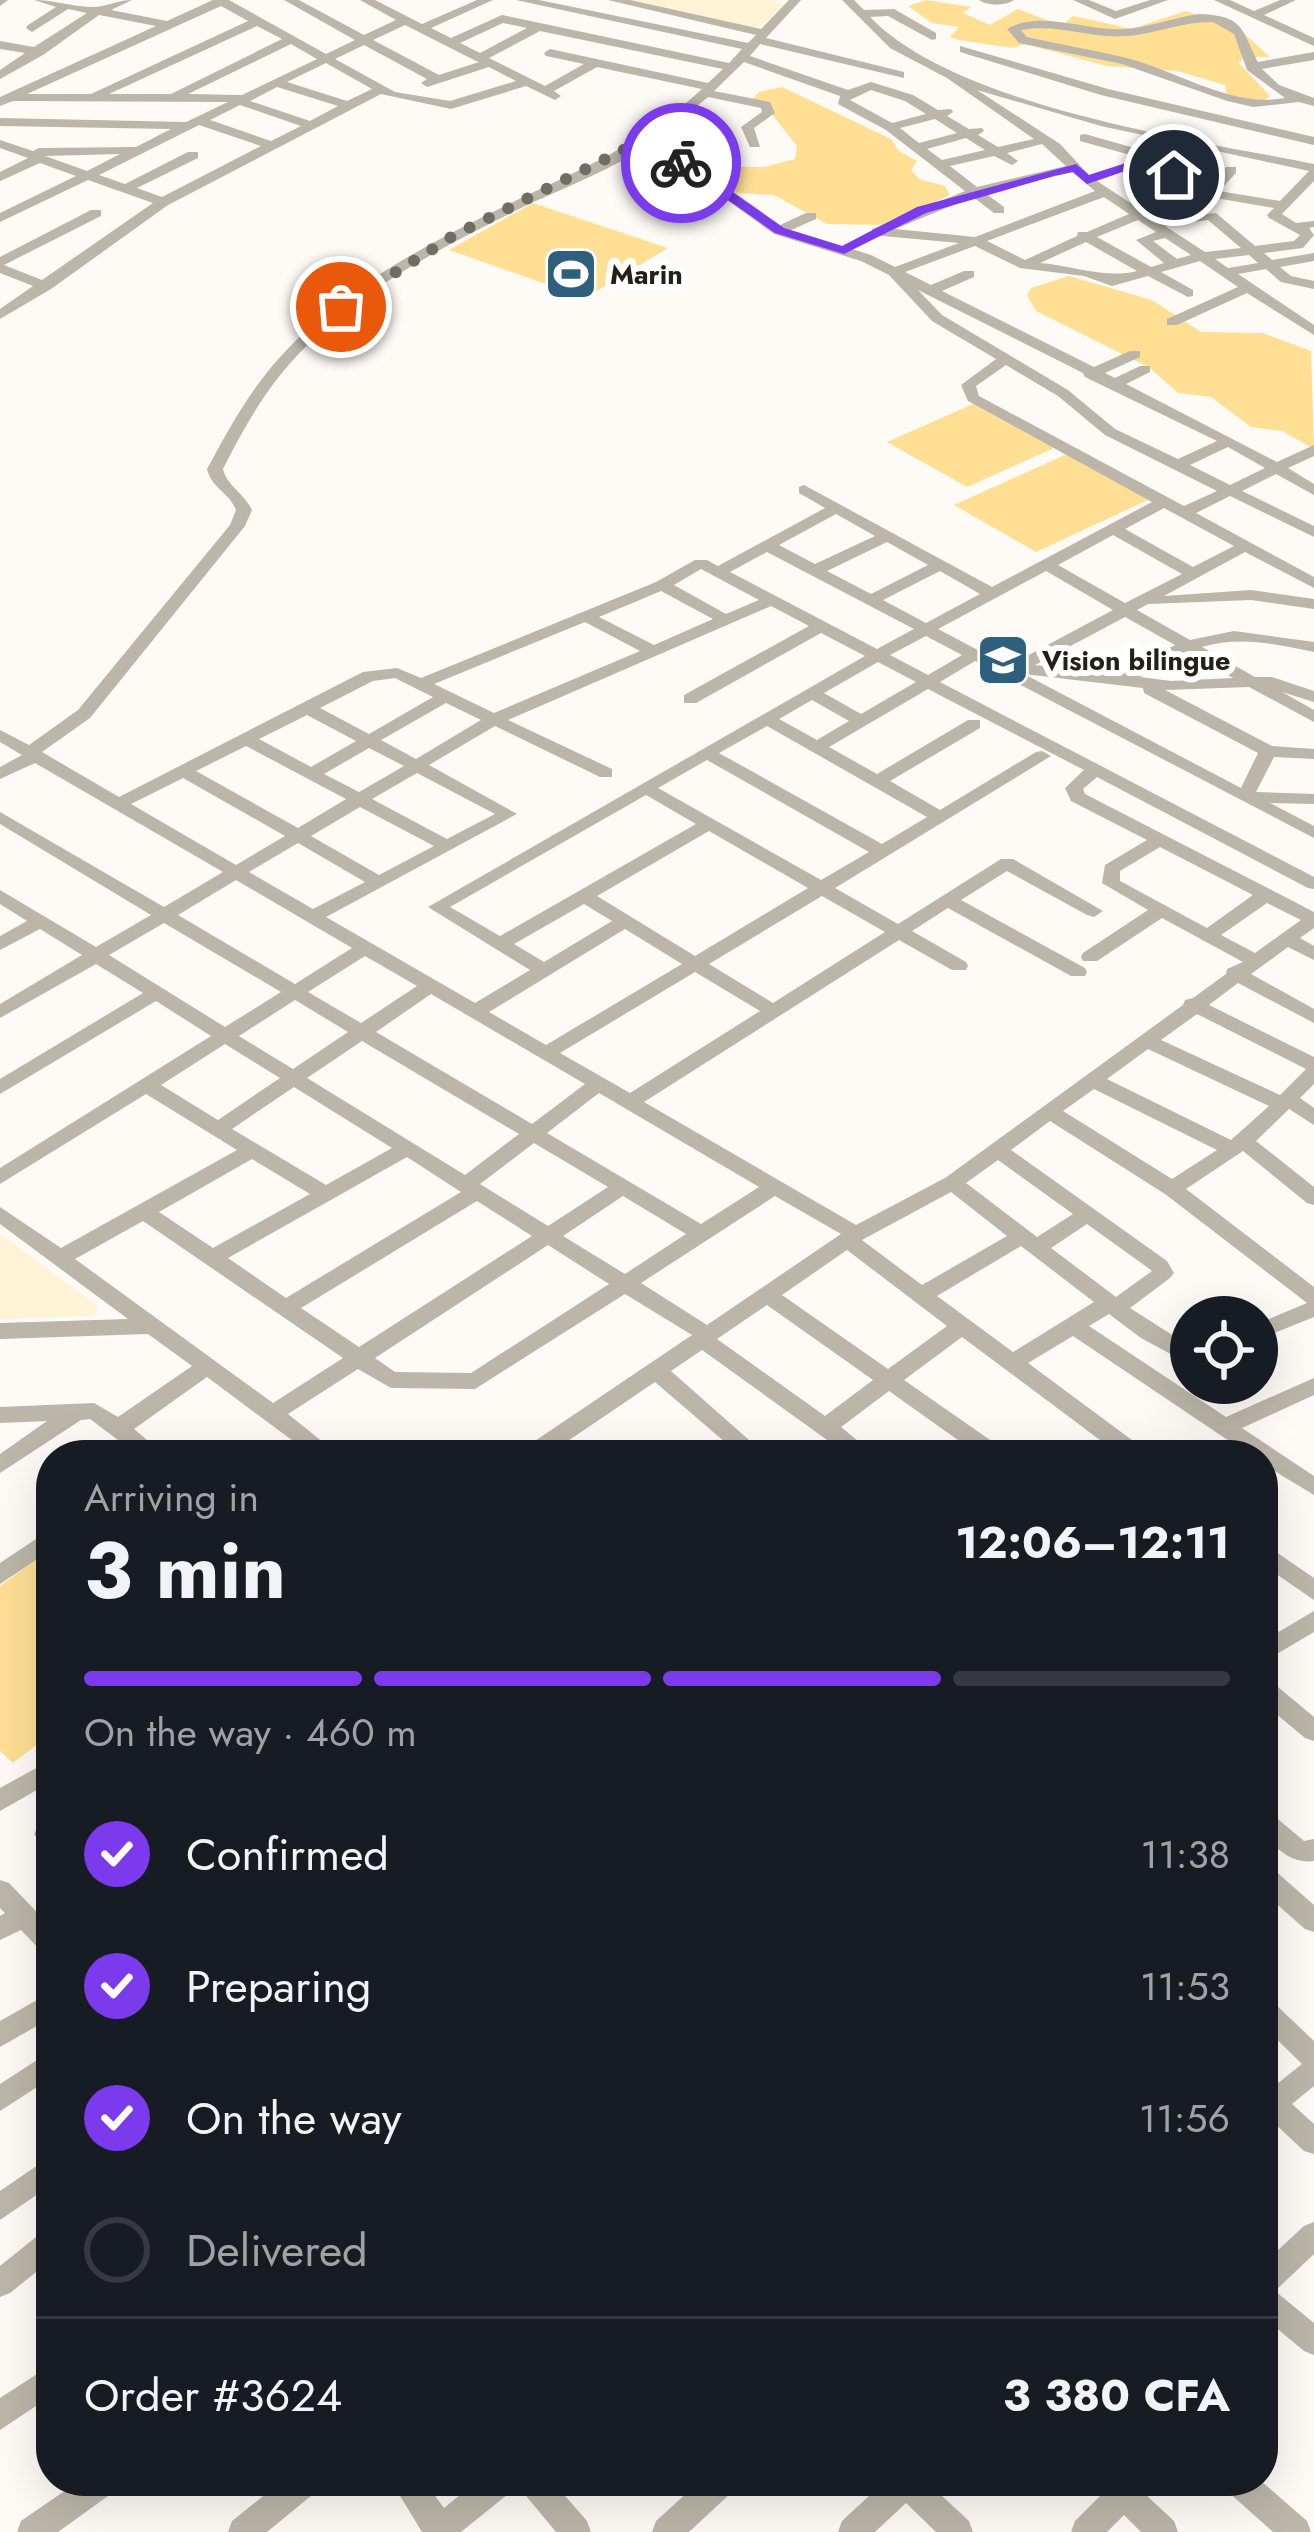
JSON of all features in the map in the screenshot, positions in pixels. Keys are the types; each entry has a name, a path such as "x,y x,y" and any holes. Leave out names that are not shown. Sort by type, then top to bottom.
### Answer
{"street":[{"path":"1,74 94,13 127,0"},
{"path":"5,100 222,0 386,92 457,104 527,82"},
{"path":"290,0 438,80"},
{"path":"366,0 550,93 595,62"},
{"path":"422,28 487,0"},
{"path":"522,0 749,49 900,74 878,88 848,94 749,49 614,0"},
{"path":"0,774 84,714 237,526 244,510 239,498 218,482 215,469 254,395 278,365 333,313 401,266 649,137 709,90 795,0"},
{"path":"848,0 892,44 948,73 1106,120 1310,169"},
{"path":"985,0 1008,0"},
{"path":"1078,0 1115,15 1162,0"},
{"path":"1096,8 1121,0"},
{"path":"1220,0 1314,42"},
{"path":"1256,14 1290,0"},
{"path":"32,28 52,2 169,25"},
{"path":"861,14 890,12 932,36"},
{"path":"1297,99 1251,67 1240,32 1219,20 1174,18 1127,33 1037,24 1013,29 1023,40 1130,62 1237,100 1314,102"},
{"path":"0,218 405,20"},
{"path":"451,43 502,20 580,36 749,49"},
{"path":"92,98 256,21"},
{"path":"1291,28 1310,22"},
{"path":"0,315 163,202 228,167 349,106 438,80 485,60 538,27"},
{"path":"512,74 580,36"},
{"path":"171,98 290,40"},
{"path":"929,65 980,41"},
{"path":"0,45 39,52"},
{"path":"123,46 169,62"},
{"path":"878,232 974,240 1025,265 1087,272 1112,282 1201,257 1298,245 1307,235 1308,226 1275,217 1310,169 1314,145 1090,88 964,49"},
{"path":"1032,72 1060,52"},
{"path":"550,53 766,105 769,112 747,127 754,144"},
{"path":"1251,67 1314,56"},
{"path":"1046,63 1101,78 1090,88"},
{"path":"948,73 982,103 1044,140 1087,180 1314,331"},
{"path":"1,74 36,86"},
{"path":"1106,120 1162,77"},
{"path":"277,82 349,106"},
{"path":"878,88 941,114 1012,161"},
{"path":"848,94 842,101 919,146 999,210"},
{"path":"5,100 242,100 311,125"},
{"path":"890,127 982,103"},
{"path":"1233,150 1277,104"},
{"path":"1288,136 1299,119"},
{"path":"919,146 1012,120"},
{"path":"0,122 194,123 271,146"},
{"path":"1106,145 1136,127"},
{"path":"649,137 779,231 844,250 932,290 1229,441 1314,490"},
{"path":"1085,138 1148,160 1223,177"},
{"path":"943,164 1044,140"},
{"path":"156,142 228,167"},
{"path":"0,144 163,202"},
{"path":"23,152 136,152 168,167"},
{"path":"1210,194 1249,154"},
{"path":"124,189 193,155"},
{"path":"0,177 39,158"},
{"path":"1087,180 1148,160"},
{"path":"844,250 973,192 1076,168"},
{"path":"1150,188 1181,169"},
{"path":"894,272 1105,192"},
{"path":"1174,193 1282,205"},
{"path":"47,195 64,201"},
{"path":"80,207 130,226"},
{"path":"0,265 96,213"},
{"path":"1025,265 1083,235 1139,214"},
{"path":"1154,223 1207,214 1270,264 1307,284"},
{"path":"779,231 811,216"},
{"path":"1168,232 1143,240 1173,263"},
{"path":"1083,235 1188,293"},
{"path":"1223,273 1314,257"},
{"path":"0,265 46,286"},
{"path":"894,272 926,309 1002,361 1063,393 1110,432 1314,532"},
{"path":"932,290 969,274"},
{"path":"1172,322 1250,292 1307,284"},
{"path":"1090,374 1135,354"},
{"path":"1002,361 968,386 973,398 1314,583"},
{"path":"1112,385 1145,369"},
{"path":"1176,466 1229,441"},
{"path":"1183,513 1314,450"},
{"path":"804,490 992,594"},
{"path":"544,970 437,907 878,656 1163,502"},
{"path":"718,572 836,508"},
{"path":"1114,529 1194,574"},
{"path":"814,572 887,536"},
{"path":"766,545 1314,832"},
{"path":"1011,671 1245,546"},
{"path":"421,684 662,585 701,563 1314,884"},
{"path":"1046,565 1133,607 1182,643 1314,717"},
{"path":"869,601 940,566"},
{"path":"662,585 726,620"},
{"path":"1133,607 1251,595 1314,604"},
{"path":"0,1012 495,719 772,600"},
{"path":"585,616 653,651"},
{"path":"690,699 821,626"},
{"path":"1130,683 1182,643 1237,637 1314,646"},
{"path":"817,747 972,656"},
{"path":"1011,671 1186,687 1250,681 1314,697"},
{"path":"118,805 369,676 397,673 606,773"},
{"path":"1130,683 1268,751 1314,754"},
{"path":"813,693 861,721"},
{"path":"311,774 446,696"},
{"path":"307,708 508,814 312,917"},
{"path":"767,719 940,817"},
{"path":"878,782 974,724"},
{"path":"0,735 774,1186 851,1237 1116,1440"},
{"path":"246,739 447,846"},
{"path":"1245,797 1268,751"},
{"path":"707,753 882,851"},
{"path":"546,1053 1042,756"},
{"path":"565,1440 851,1237 952,1183 1314,919 1077,797 1073,788 1096,770"},
{"path":"184,771 379,882"},
{"path":"646,788 959,966"},
{"path":"1245,797 1314,799"},
{"path":"0,817 702,1234"},
{"path":"500,944 709,824"},
{"path":"1160,840 1111,869 1108,876 1117,887 1253,960"},
{"path":"629,1102 1007,863 1094,911"},
{"path":"1209,935 1267,894"},
{"path":"0,896 625,1284 845,1440"},
{"path":"584,896 772,1011"},
{"path":"950,902 1084,965 1161,910"},
{"path":"0,944 40,921"},
{"path":"474,1012 626,921"},
{"path":"1285,938 1314,954"},
{"path":"0,1177 365,948"},
{"path":"1234,973 1314,1017"},
{"path":"218,1129 430,986"},
{"path":"0,1088 156,993"},
{"path":"1172,1189 1238,1145 1314,1069 1192,1004"},
{"path":"1145,1040 1314,1118"},
{"path":"1091,1080 1238,1145 1314,1198"},
{"path":"286,1308 470,1188 598,1084"},
{"path":"146,1085 325,1194"},
{"path":"1050,1112 1172,1189 1314,1298"},
{"path":"212,1258 406,1149"},
{"path":"60,1258 252,1150"},
{"path":"998,1150 1163,1273 1014,1362"},
{"path":"952,1183 1112,1306 1170,1343"},
{"path":"142,1211 391,1380 475,1381 774,1186"},
{"path":"272,1414 623,1187"},
{"path":"0,1214 308,1440"},
{"path":"922,1295 1088,1214"},
{"path":"766,1294 973,1440"},
{"path":"1278,1323 1314,1309"},
{"path":"827,1426 963,1325"},
{"path":"1073,1325 1247,1440"},
{"path":"0,1331 152,1326"},
{"path":"118,1429 207,1366"},
{"path":"658,1372 737,1440"},
{"path":"1226,1426 1314,1387"},
{"path":"0,1415 94,1411 133,1440"},
{"path":"0,1465 76,1412"},
{"path":"1278,1460 1312,1483"},
{"path":"0,1575 36,1549"},
{"path":"1278,1563 1314,1591"},
{"path":"1278,1643 1314,1620"},
{"path":"1278,1701 1314,1731"},
{"path":"0,1802 36,1779"},
{"path":"1278,1834 1300,1852 1314,1850"},
{"path":"1278,1889 1314,1921"},
{"path":"0,1891 12,1922"},
{"path":"0,2035 36,2013"},
{"path":"1278,2023 1314,2058"},
{"path":"1278,2100 1314,2070"},
{"path":"0,2098 36,2073"},
{"path":"1278,2115 1314,2142"},
{"path":"0,2207 36,2180"},
{"path":"1278,2269 1314,2234"},
{"path":"0,2284 36,2254"},
{"path":"1278,2311 1314,2341"},
{"path":"0,2416 36,2390"},
{"path":"32,2532 83,2496"},
{"path":"243,2532 287,2496"},
{"path":"421,2496 451,2526 484,2496"},
{"path":"546,2496 576,2532"},
{"path":"667,2532 706,2496"},
{"path":"853,2532 891,2496"},
{"path":"922,2496 958,2532"},
{"path":"1086,2532 1115,2496"},
{"path":"1133,2496 1163,2532"},
{"path":"1255,2496 1296,2532"}],"shaded area":[{"path":"621,0 779,0 776,3 784,5 756,30"},
{"path":"926,0 971,7 963,13 990,25 1018,9 1062,26 1073,16 1132,29 1186,11 1239,29 1270,57 1245,57 1239,63 1270,96 1257,106 1227,98 1225,85 1177,71 1107,66 1025,44 1012,48 959,40 950,37 959,27 932,23 908,6"},
{"path":"782,87 891,139 899,151 917,161 911,170 919,179 945,186 950,195 885,225 827,224 774,195 737,193 715,181 725,167 764,167 795,159 797,146 771,113 751,101 759,92"},
{"name":"Marin","path":"533,203 668,248 585,298 449,250"},
{"path":"1069,276 1152,300 1201,332 1263,333 1311,351 1314,449 1282,431 1251,427 1211,397 1178,393 1150,368 1036,311 1027,295 1031,288"},
{"path":"973,404 1054,448 967,487 887,442"},
{"path":"1067,454 1150,499 1036,552 954,505"},
{"path":"0,1234 98,1306 93,1316 0,1319"},
{"path":"36,1560 36,1745 13,1763 0,1751 0,1586"}],"way so far":[{"path":"341,307 453,236 603,165 649,137 681,163"}],"place":[{"name":"Marin","path":"571,274"},
{"name":"Vision bilingue","path":"1003,660"}],"route":[{"path":"681,163 779,231 844,250 922,210 1052,173 1076,168 1087,180 1148,160 1181,169 1174,175"}]}
